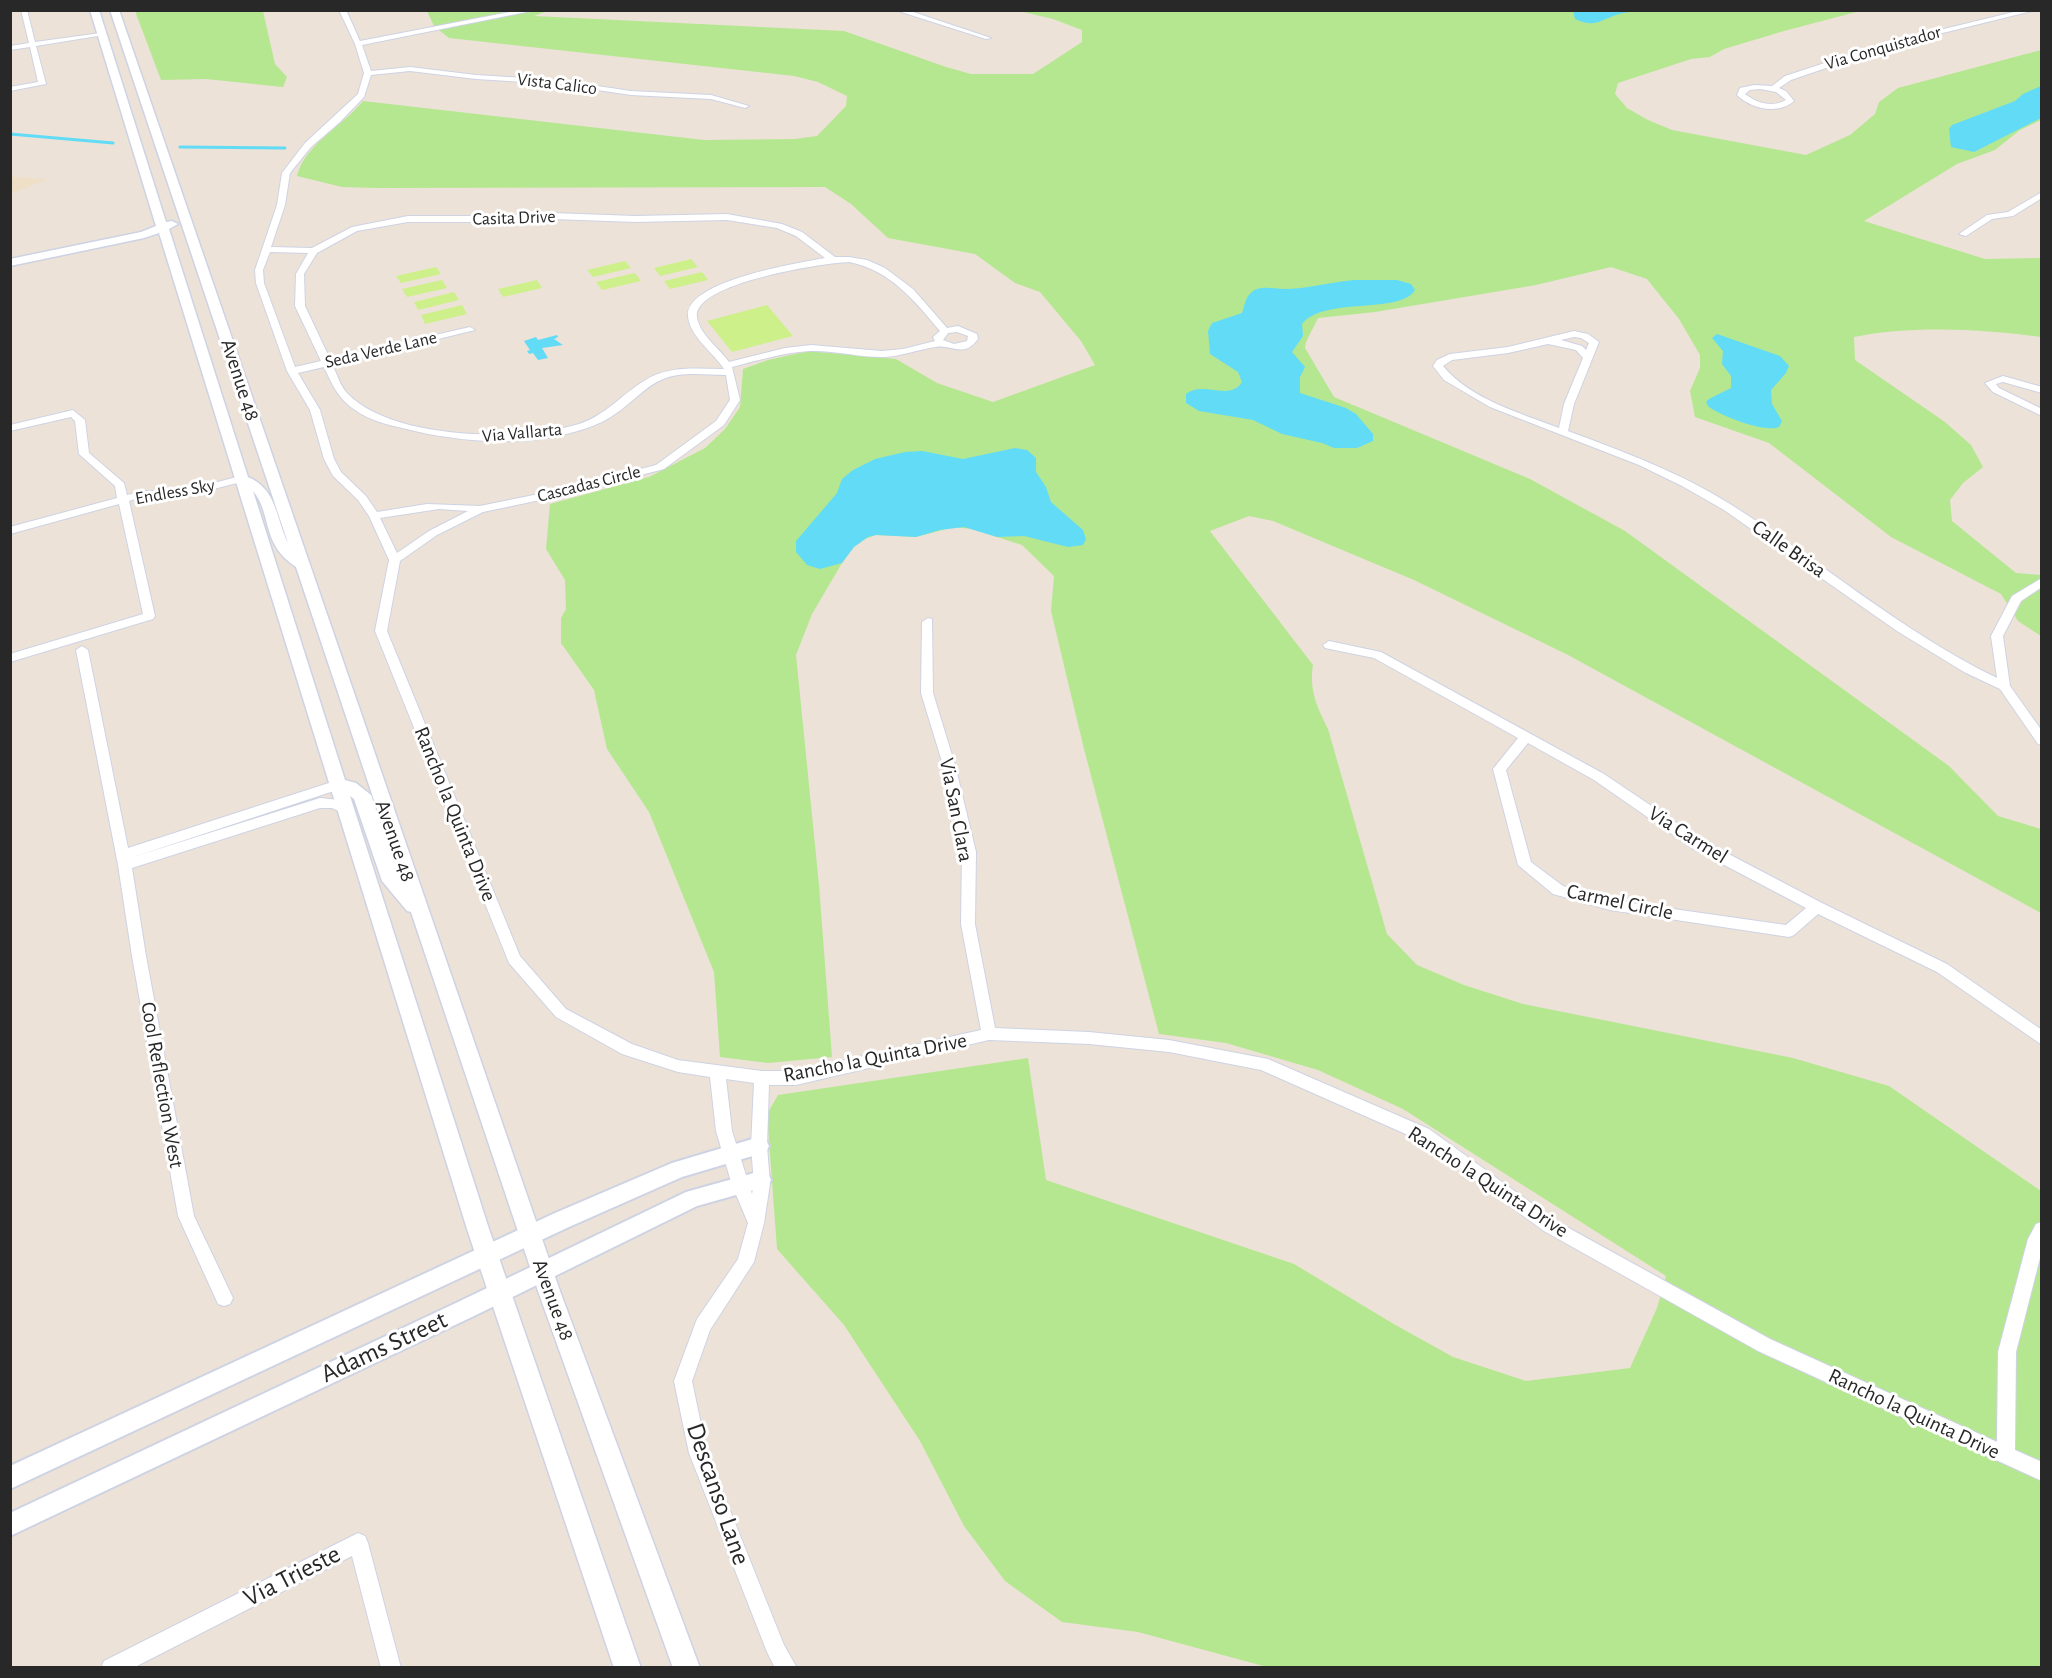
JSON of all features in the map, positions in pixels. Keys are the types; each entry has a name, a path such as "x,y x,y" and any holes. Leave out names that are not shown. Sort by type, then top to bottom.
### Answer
{"main road":[{"name":"Avenue 48","path":"94,10 160,227 244,481 487,1256 628,1668"},
{"name":"Avenue 48","path":"114,10 542,1271 687,1668"},
{"path":"101,34 121,31"},
{"path":"10,263 144,235 160,227 184,221"},
{"path":"10,253 141,225 160,227"},
{"path":"244,481 258,464 261,446"},
{"path":"244,481 253,482 262,490 280,544 302,567"},
{"path":"338,785 350,787 362,795 391,881 419,912"}],"street":[{"path":"10,89 42,84 24,10"},
{"path":"342,10 358,44 368,73 361,95 308,145 286,173 281,206 259,270 260,283 292,371 315,410 329,459 337,474 362,498 374,516 395,560"},
{"path":"358,44 533,10"},
{"path":"898,10 988,38"},
{"name":"Via Conquistador","path":"1773,89 1788,78 1888,44 2033,10"},
{"path":"10,48 101,34"},
{"name":"Vista Calico","path":"368,73 411,69 476,77 557,82 631,93 711,97 745,106"},
{"path":"1749,88 1773,89 1786,94 1790,102 1781,106 1765,106 1748,101 1741,94 1743,90 1749,88"},
{"path":"1963,234 1990,217 2010,214 2042,194"},
{"name":"Casita Drive","path":"314,251 355,229 408,219 481,220 553,216 635,219 727,218 779,226 799,234 832,259"},
{"path":"265,249 314,251 300,274 300,306 326,363"},
{"path":"940,343 938,337 945,331 966,331 973,339 970,343 960,347 940,343 903,352 882,354 811,348 785,351 728,368 694,324 692,309 697,301 720,287 832,259 869,264 887,272 905,285 934,314 945,331"},
{"name":"Seda Verde Lane","path":"292,371 470,330"},
{"name":"Calle Brisa","path":"1563,432 1569,404 1588,358 1579,348 1548,341 1508,350 1450,357 1440,362 1438,366 1446,377 1464,390 1521,416 1629,458 1685,483 1730,509 1883,616 1984,677 2004,686"},
{"name":"Via Vallarta","path":"326,363 341,393 358,408 376,418 433,433 493,438 533,436 583,426 611,413 647,382 668,373 728,368"},
{"name":"Cascadas Circle","path":"395,560 433,533 480,509 564,492 660,467 720,423 735,399 728,368"},
{"path":"2042,390 2003,379 1990,383 1996,390 2042,413"},
{"path":"10,428 73,413 80,420 84,454 120,485 149,616 10,658"},
{"name":"Endless Sky","path":"123,501 180,502 244,481"},
{"path":"10,531 123,501"},
{"path":"374,516 409,508 450,504 480,509"},
{"name":"Rancho la Quinta Drive","path":"395,560 381,631 514,959 561,1013 627,1049 678,1066 762,1078 796,1078 989,1034 1089,1038 1169,1046 1263,1064 1423,1134 1550,1226 1764,1345 2042,1472"},
{"path":"2042,581 2016,599 1997,636 2004,686 2042,741"},
{"name":"Via San Clara","path":"928,622 927,693 949,765 969,852 968,924 989,1034"},
{"name":"Via Carmel","path":"1329,645 1377,655 1599,777 1697,844 1817,907 1942,968 2042,1039"},
{"name":"Cool Reflection West","path":"82,650 124,860 186,1216 224,1298"},
{"name":"Carmel Circle","path":"1525,738 1499,769 1525,865 1558,890 1610,905 1789,931 1817,907"},
{"path":"124,860 338,785"},
{"path":"124,860 320,803 334,803 345,809"},
{"path":"717,1072 724,1131 730,1154 756,1224"},
{"name":"Descanso Lane","path":"762,1078 759,1146 762,1180 756,1224 746,1262 703,1325 683,1381 698,1453 777,1652 787,1668"},
{"name":"Adams Street","path":"10,1478 530,1235 679,1169 759,1146"},
{"name":"Adams Street","path":"10,1525 693,1198 762,1180"},
{"path":"2006,1457 2007,1352 2036,1239 2042,1229"},
{"name":"Via Trieste","path":"111,1668 358,1543 391,1668"}],"shaded area":[{"path":"11,177 48,179 11,194"}],"green space":[{"path":"550,10 534,16 844,31 971,74 1033,74 1082,42 1082,30 1053,19 1019,11 1860,11 1784,31 1724,49 1710,57 1691,59 1618,83 1615,94 1627,108 1672,130 1806,155 1850,135 1875,114 1879,102 1898,88 2041,50 2041,120 2020,130 1995,150 1957,164 1864,221 1985,259 2041,258 2041,337 1996,332 1923,330 1854,337 1855,360 1945,422 1971,445 1983,467 1963,483 1950,500 1952,521 2016,573 2041,575 2041,636 2018,621 2001,594 1891,537 1769,443 1695,417 1690,391 1700,368 1700,355 1679,319 1647,279 1611,267 1536,285 1375,312 1318,318 1305,348 1334,397 1530,479 1625,531 1949,766 1998,816 2041,829 2041,913 1568,655 1414,580 1273,521 1249,516 1210,531 1313,665 1312,682 1315,698 1328,729 1387,934 1417,965 1464,985 1523,1004 1793,1058 1889,1086 2041,1191 2041,1667 1267,1667 1138,1632 1062,1622 1005,1581 964,1526 920,1441 844,1325 777,1249 767,1114 778,1095 1028,1058 1046,1180 1294,1264 1453,1357 1526,1381 1630,1368 1657,1308 1666,1276 1403,1109 1318,1070 1226,1043 1159,1034 1084,749 1051,611 1054,576 1022,545 972,529 954,527 916,537 876,535 865,539 854,547 842,563 812,614 796,655 819,885 832,1057 768,1063 720,1057 714,972 649,812 607,749 594,690 561,643 561,618 566,609 565,580 546,549 550,504 649,477 705,448 725,429 740,407 743,369 768,360 809,351 896,359 937,383 993,402 1095,365 1081,341 1040,292 1015,283 975,254 888,238 851,204 825,187 378,188 342,187 297,176 308,154 363,101 704,140 795,139 817,136 846,106 847,96 818,82 794,76 449,38 434,26 427,11"},
{"path":"135,11 263,11 275,64 287,77 283,87 206,79 161,80"},
{"path":"691,259 698,267 660,276 654,268"},
{"path":"625,261 631,268 593,277 587,270"},
{"path":"436,267 441,274 401,283 396,276"},
{"path":"702,272 708,280 670,289 664,281"},
{"path":"635,273 641,281 602,290 596,282"},
{"path":"442,280 447,288 407,297 402,289"},
{"path":"537,280 542,288 503,297 498,289"},
{"path":"454,292 459,300 418,310 414,302"},
{"path":"462,305 467,314 425,324 421,315"},
{"path":"767,305 793,336 732,352 707,321"}],"water":[{"path":"1573,10 1640,11 1587,23 1575,19"},
{"path":"2041,86 2041,118 1974,152 1951,147 1949,129 1952,125 2015,101 2023,94"},
{"path":"1354,280 1397,280 1411,284 1415,290 1407,297 1394,302 1327,310 1313,316 1302,324 1303,336 1292,352 1305,367 1300,377 1300,393 1346,408 1356,414 1373,434 1373,441 1357,448 1334,448 1282,434 1253,420 1199,411 1186,403 1186,394 1193,390 1230,390 1237,388 1242,382 1238,372 1210,354 1208,331 1212,323 1242,313 1252,292 1263,288 1292,289"},
{"path":"1717,334 1780,356 1789,366 1771,390 1772,404 1782,421 1779,427 1754,426 1708,406 1706,402 1709,399 1731,388 1731,376 1722,364 1723,351 1712,338"},
{"path":"557,335 558,337 554,339 563,345 542,348 548,358 538,360 533,353 529,354 527,351 530,350 524,341"},
{"path":"1015,448 1027,450 1036,458 1036,472 1046,487 1051,502 1083,530 1086,539 1083,545 1068,547 1024,536 997,537 964,527 940,530 916,537 876,535 868,537 854,547 842,563 820,569 807,565 796,552 796,541 837,493 842,479 853,470 875,459 905,452 922,451 963,459"}],"waterway":[{"path":"10,134 113,143"},
{"path":"180,147 285,148"}]}
